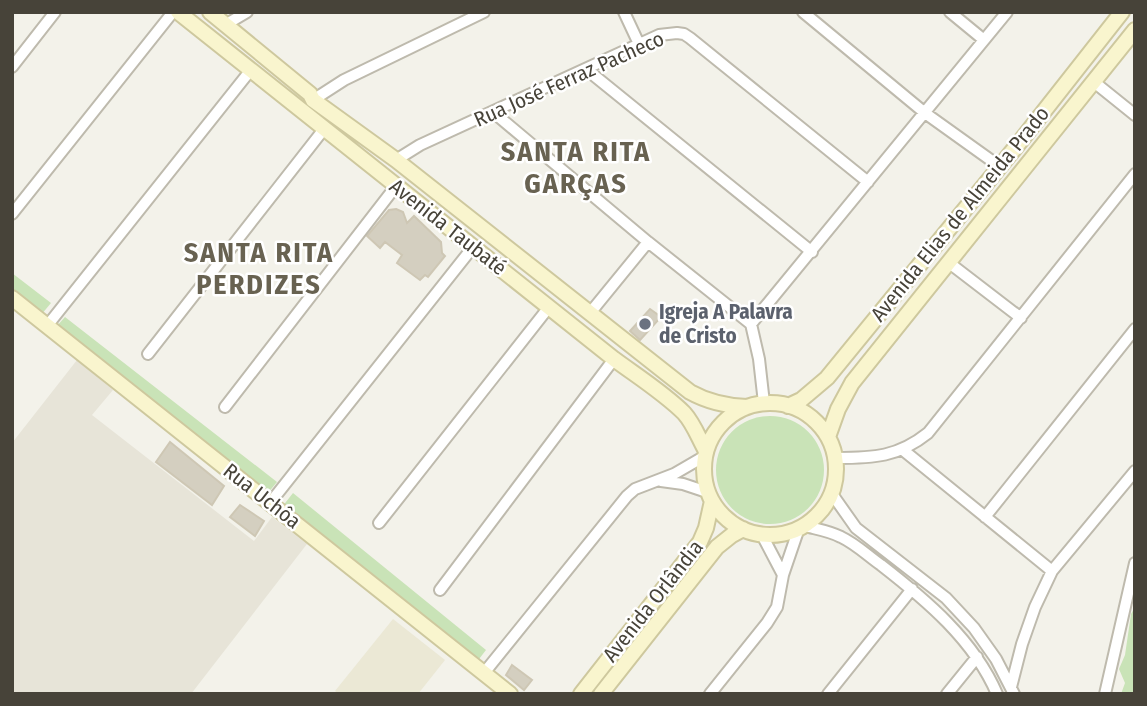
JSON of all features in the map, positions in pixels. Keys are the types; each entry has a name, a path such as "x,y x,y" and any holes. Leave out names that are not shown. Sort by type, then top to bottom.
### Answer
{"street":[{"path":"12,67 55,12"},
{"path":"12,214 175,12"},
{"name":"Avenida Taubaté","path":"175,12 684,414 705,454"},
{"name":"Avenida Taubaté","path":"210,12 308,94 690,392 718,404 747,407"},
{"path":"225,24 247,12"},
{"path":"290,103 344,80 484,12"},
{"path":"624,12 639,44"},
{"path":"803,12 925,113 999,166"},
{"path":"950,12 984,40"},
{"path":"751,324 1007,12"},
{"name":"Avenida Elias de Almeida Prado","path":"788,406 801,400 827,377 1015,148 1122,12"},
{"name":"Avenida Elias de Almeida Prado","path":"828,437 838,409 852,383 1135,30"},
{"name":"Rua José Ferraz Pacheco","path":"396,160 420,145 659,35 671,33 684,34 868,182"},
{"path":"586,69 812,251"},
{"path":"47,326 250,71"},
{"path":"1094,82 1135,115"},
{"path":"304,114 308,94"},
{"path":"493,112 648,243 751,324 759,359 764,403"},
{"path":"148,354 324,129"},
{"path":"836,458 866,458 902,450 914,444 937,424 1135,174"},
{"path":"225,407 396,186"},
{"path":"590,313 648,243"},
{"path":"271,503 473,247"},
{"path":"513,278 526,262"},
{"path":"948,262 1021,318"},
{"name":"Rua Uchôa","path":"12,298 510,694"},
{"path":"379,523 549,307"},
{"path":"985,517 1135,329"},
{"path":"440,590 614,359"},
{"path":"764,403 788,406 810,416 822,428 836,458 837,475 832,494 817,516 801,528 782,534 762,535 743,529 726,519 710,496 704,475 705,454 717,430 730,416 747,407 764,403"},
{"path":"902,450 1052,571"},
{"path":"484,673 626,496 635,489 674,474 705,454"},
{"path":"1013,690 1021,644 1052,571 1135,471"},
{"path":"658,481 683,484 710,496"},
{"path":"832,494 856,528 946,598 974,628 996,659 1013,690"},
{"name":"Avenida Orlândia","path":"581,694 700,542 706,528 710,496"},
{"path":"710,694 767,624 777,607 783,575 801,528"},
{"path":"801,528 840,536 912,589 942,617 977,657 997,694"},
{"name":"Avenida Orlândia","path":"601,694 717,547 743,529"},
{"path":"762,535 783,575"},
{"path":"1105,694 1135,563"},
{"path":"828,694 912,589"},
{"path":"947,694 977,657"}],"shaded area":[{"path":"77,360 113,390 92,415 254,541 272,517 307,544 191,694 12,694 12,443"},
{"path":"393,619 445,660 418,694 339,694 335,691"}],"green space":[{"path":"12,273 51,303 41,315 12,292"},
{"path":"65,317 277,482 267,494 56,327"},
{"path":"770,416 791,420 808,432 820,449 824,470 820,491 808,508 791,520 770,524 749,520 732,508 720,491 716,470 720,449 732,432 749,420"},
{"path":"293,493 486,650 476,663 282,507"},
{"path":"1135,607 1135,694 1121,694 1125,683 1119,669 1125,655 1131,614"}],"building":[{"path":"389,210 403,212 407,223 414,216 441,242 445,256 428,277 425,275 420,280 397,263 402,255 385,242 380,248 367,236"},
{"name":"Igreja A Palavra de Cristo","path":"650,309 661,317 640,340 630,331"},
{"path":"170,442 224,486 212,505 156,462"},
{"path":"240,505 264,521 255,536 230,517"},
{"path":"512,665 532,680 524,690 506,675"}],"place":[{"name":"Igreja A Palavra de Cristo","path":"645,324"}],"district":[{"name":"SANTA RITA GARÇAS","path":"576,167"},
{"name":"SANTA RITA PERDIZES","path":"259,268"}]}
